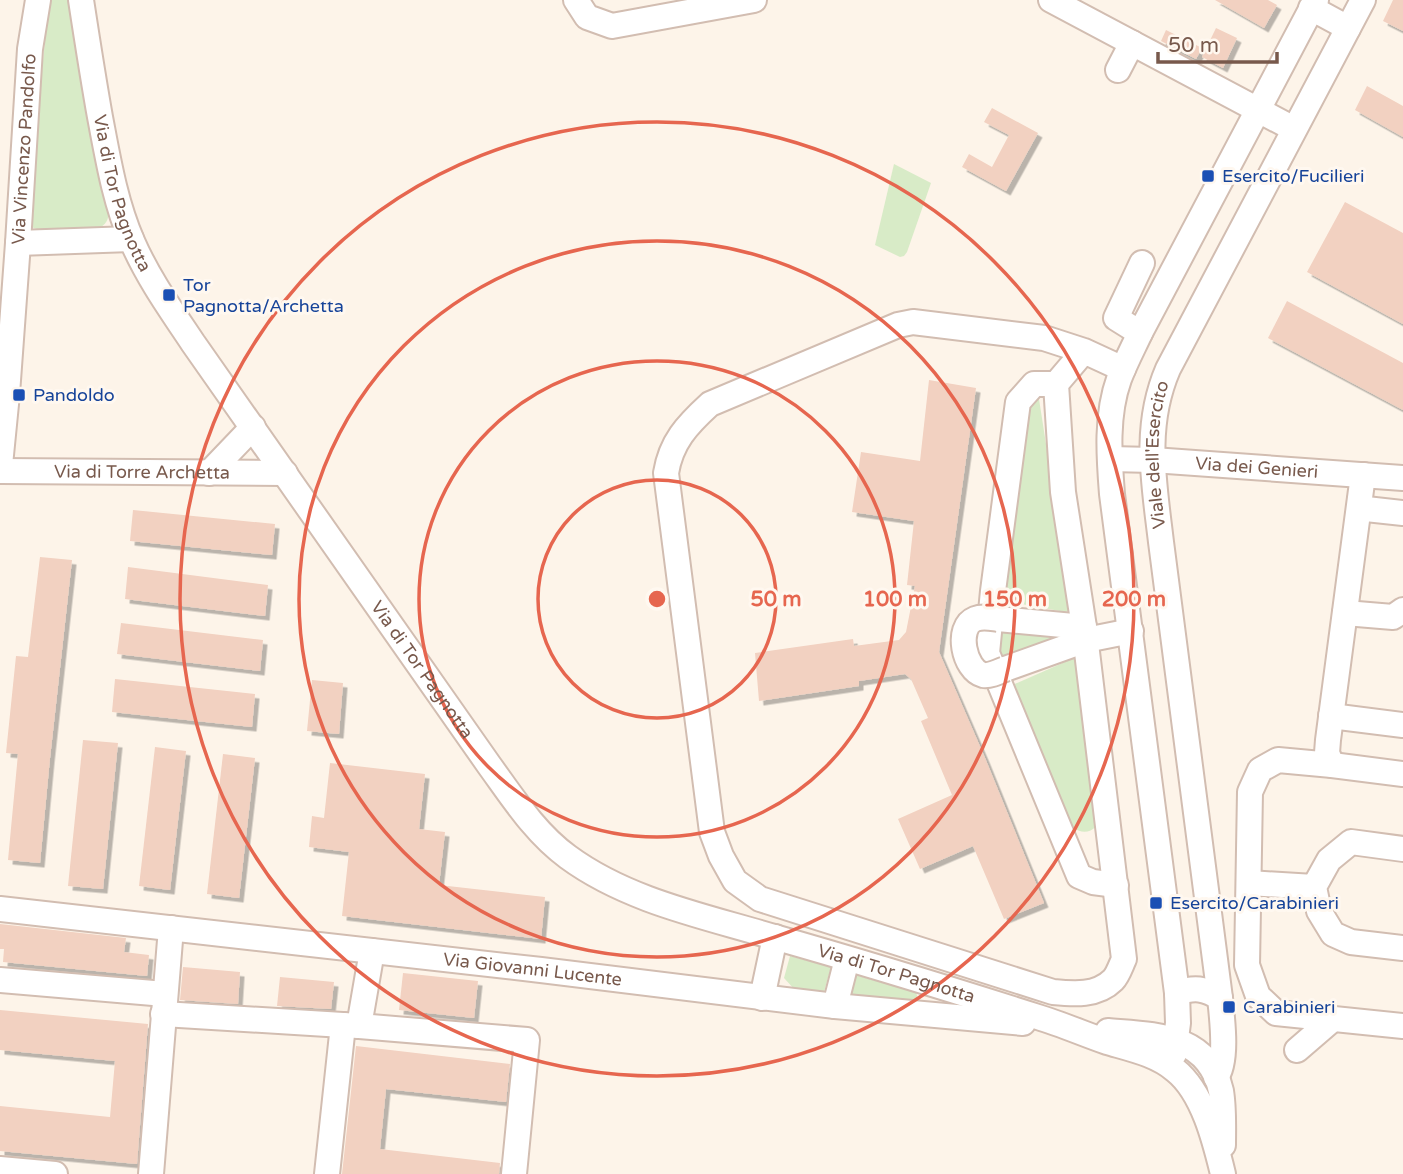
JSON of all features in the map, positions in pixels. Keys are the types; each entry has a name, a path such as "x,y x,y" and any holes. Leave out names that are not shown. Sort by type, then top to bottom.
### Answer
{"street":[{"name":"Via Vincenzo Pandolfo","path":"0,465 30,49 38,0"},
{"name":"Via di Tor Pagnotta","path":"80,0 118,202 131,239 154,284 510,794 554,846 590,872 624,890 698,915 1064,1025 1152,1056 1178,1072 1202,1106 1223,1174"},
{"path":"576,0 587,17 612,26 754,0"},
{"path":"1051,0 1294,129"},
{"name":"Viale dell'Esercito","path":"1216,1077 1221,1069 1220,998 1161,542 1153,460 1153,419 1164,379 1363,0"},
{"path":"1216,1077 1195,1077 1178,1072 1174,1057 1177,993 1112,494 1109,434 1112,407 1123,369 1140,333 1313,4 1348,28"},
{"path":"1118,70 1132,43"},
{"path":"18,243 131,239"},
{"path":"1140,333 1116,318 1142,263"},
{"path":"1084,351 1056,383 1063,492 1085,634 1124,959 1115,979 1098,989 1079,994 1053,992 760,899 735,881 712,832 666,473 676,443 690,422 710,404 913,322 1044,338 1084,351 1123,369"},
{"path":"1056,383 1034,384 1018,402 993,591 988,653 1079,876 1093,882 1116,885"},
{"path":"209,473 253,427"},
{"name":"Via dei Genieri","path":"1110,459 1153,460 1361,488 1403,478"},
{"name":"Via di Torre Archetta","path":"0,471 285,473"},
{"path":"1361,488 1362,506 1366,509 1403,513"},
{"path":"1332,765 1327,748 1361,488"},
{"path":"1345,613 1400,618"},
{"path":"1085,634 988,675 975,671 965,653 964,634 968,623 983,617 1085,634 1131,631"},
{"path":"1331,716 1403,724"},
{"path":"1403,774 1278,760 1260,770 1250,792 1247,965 1258,996 1276,1013 1403,1026"},
{"path":"1403,849 1351,842 1329,860 1314,887 1318,911 1333,934 1351,942 1403,948"},
{"path":"1249,883 1314,887"},
{"name":"Via Giovanni Lucente","path":"0,909 835,1006 1064,1025"},
{"path":"151,1174 171,928"},
{"path":"762,998 775,937"},
{"path":"327,1174 351,1026 372,951"},
{"path":"835,1006 848,959"},
{"path":"0,980 164,1004 351,1026 527,1040 514,1174"},
{"path":"1150,1035 1177,993 1198,988 1220,998"},
{"path":"1297,1050 1333,1019"},
{"name":"Via di Tor Pagnotta","path":"1064,1025 1176,1040 1200,1053 1220,1088 1223,1174"},
{"path":"0,1169 55,1174"}],"green space":[{"path":"49,0 72,0 109,212 105,224 94,230 37,229 27,223"},
{"path":"894,164 931,183 907,252 900,257 875,245"},
{"path":"1034,397 1039,399 1071,605 1069,611 1065,612 1000,600 1026,405"},
{"path":"998,625 1056,637 1055,642 1000,660 997,651"},
{"path":"1074,658 1078,665 1097,826 1084,832 1072,827 1010,686"},
{"path":"790,956 831,967 822,994 796,991 784,978"},
{"path":"855,975 916,992 918,999 916,1002 852,996"}],"building":[{"path":"1215,0 1268,0 1277,5 1264,28"},
{"path":"1393,0 1403,0 1403,31 1383,21"},
{"path":"1216,28 1237,38 1223,68 1202,57"},
{"path":"1166,30 1202,48 1196,59 1161,41"},
{"path":"1367,86 1403,106 1403,137 1355,110"},
{"path":"992,108 1038,133 1006,191 962,167 969,154 992,167 1009,135 984,122"},
{"path":"1345,202 1403,233 1403,324 1307,272"},
{"path":"1287,301 1403,363 1403,410 1268,338"},
{"path":"929,380 976,388 939,652 1044,903 1004,919 973,846 920,869 898,819 952,795 921,721 928,718 911,679 905,674 859,681 859,686 759,701 755,653 853,639 854,646 899,640 906,632 915,586 907,585 914,521 852,512 861,452 920,461"},
{"path":"133,510 275,524 272,555 130,541"},
{"path":"40,557 72,560 40,863 8,860 18,754 6,753 16,656 28,657"},
{"path":"128,567 268,585 265,616 125,599"},
{"path":"121,623 263,640 260,671 117,654"},
{"path":"115,679 255,694 252,727 112,712"},
{"path":"312,680 343,683 339,734 307,731"},
{"path":"83,740 118,743 103,889 68,886"},
{"path":"155,747 186,751 170,890 139,886"},
{"path":"223,754 255,758 239,898 207,894"},
{"path":"330,763 425,774 419,829 445,832 439,885 545,897 541,939 342,916 349,852 309,847 312,816 324,818"},
{"path":"0,924 126,938 124,952 149,955 147,976 3,962"},
{"path":"183,967 240,972 238,1004 180,1000"},
{"path":"403,973 478,981 474,1018 399,1010"},
{"path":"280,977 334,982 331,1009 277,1006"},
{"path":"0,1010 148,1024 137,1164 0,1151 0,1106 110,1117 115,1061 0,1050"},
{"path":"356,1046 510,1064 506,1102 386,1089 380,1149 500,1163 499,1174 342,1174"}],"place":[{"name":"Esercito/Fucilieri","path":"1208,176"},
{"name":"Tor Pagnotta/Archetta","path":"169,295"},
{"name":"Pandoldo","path":"19,395"},
{"name":"Esercito/Carabinieri","path":"1156,903"},
{"name":"Carabinieri","path":"1229,1007"}]}
